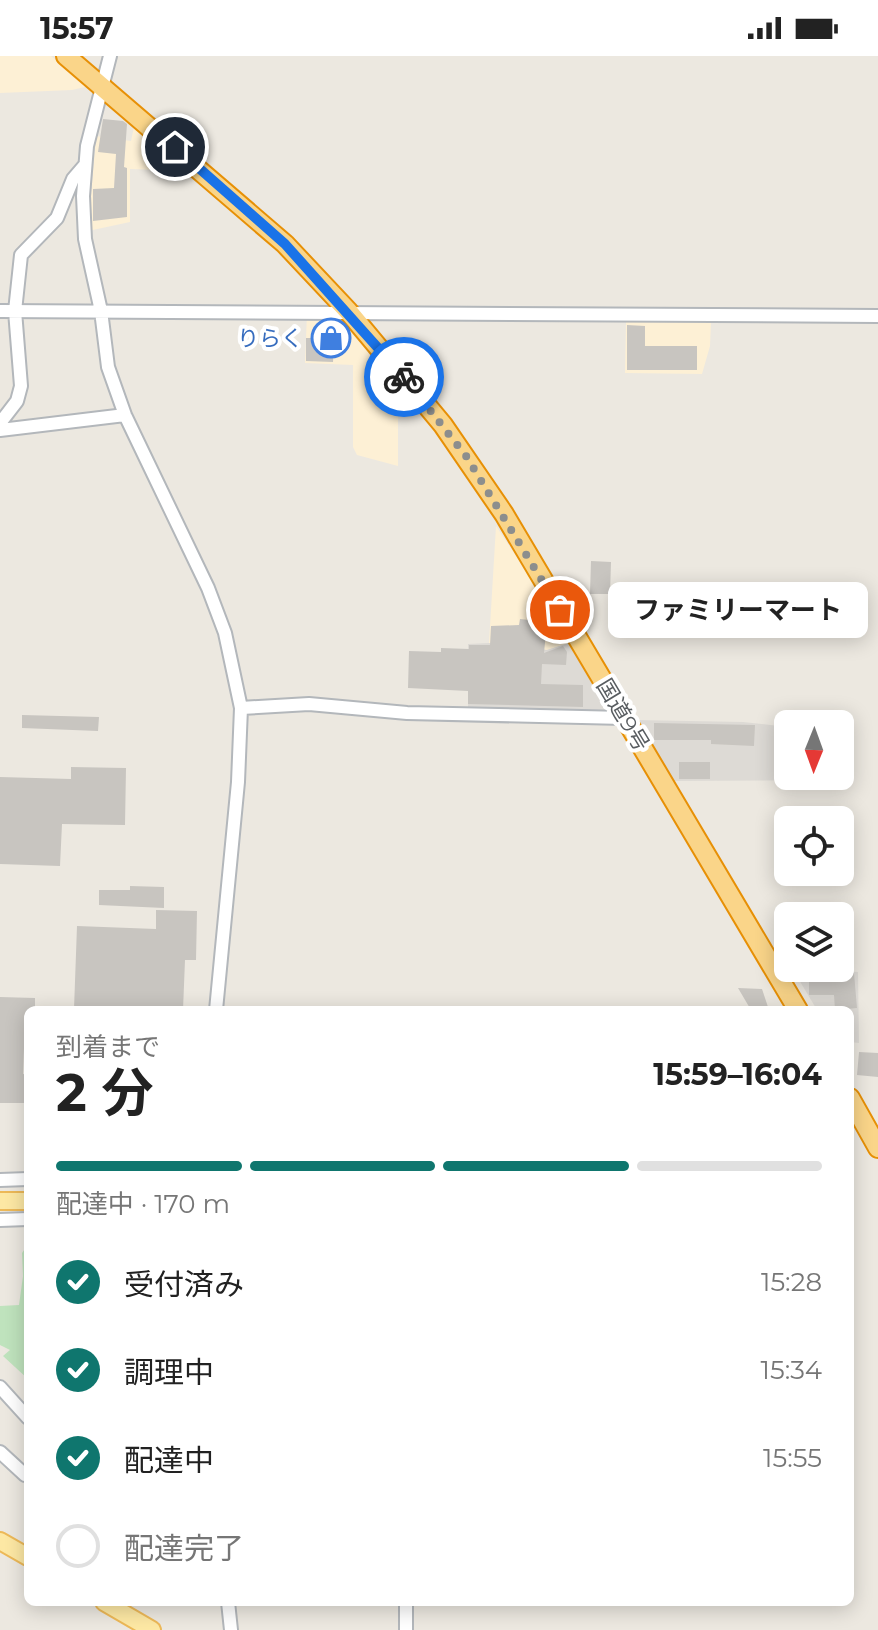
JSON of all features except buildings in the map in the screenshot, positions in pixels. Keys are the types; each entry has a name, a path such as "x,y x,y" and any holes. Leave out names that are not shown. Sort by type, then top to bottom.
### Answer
{"highway":[{"name":"国道9号","path":"66,56 285,244 348,311 466,456 504,514 796,1006"},
{"path":"854,1106 878,1148"}],"main road":[{"path":"0,1201 24,1201"},
{"path":"0,1541 24,1555"},
{"path":"111,1606 152,1630"}],"street":[{"path":"110,56 85,165 85,239 101,311 108,367 125,415 208,588 225,633 241,708 238,782 216,1006"},
{"path":"0,423 17,401 21,386 15,311 21,255 57,218 73,179 85,165"},
{"path":"0,311 878,316"},
{"path":"0,430 125,415"},
{"path":"241,708 309,704 407,713 624,718"},
{"path":"0,1180 24,1179"},
{"path":"0,1220 24,1219"},
{"path":"0,1387 24,1414"},
{"path":"0,1452 24,1472"},
{"path":"228,1606 231,1630"},
{"path":"406,1606 406,1630"}],"shaded area":[{"path":"0,56 51,56 89,86 72,90 0,93"},
{"path":"135,122 185,166 160,170 130,169 130,222 88,231 96,136 131,141"},
{"path":"307,313 335,313 398,388 398,466 357,455 353,447 353,365 305,363"},
{"path":"626,321 711,322 710,346 702,374 625,373"},
{"path":"496,526 569,643 547,650 489,643"},
{"path":"489,643 547,650 569,643 607,710 601,714 468,710 468,644"},
{"path":"635,720 774,725 774,780 669,781"},
{"path":"854,972 858,972 859,1043 854,1042 854,1006 815,1006 800,982 854,982"}],"green space":[{"path":"24,1250 24,1375 3,1356 10,1350 0,1345 0,1306 19,1305"}],"way so far":[{"path":"404,377 466,456 560,610"}],"place":[{"name":"りらく","path":"331,338"},
{"name":"ファミリーマート","path":"560,610"}],"route":[{"path":"175,147 285,244 404,377"}]}
